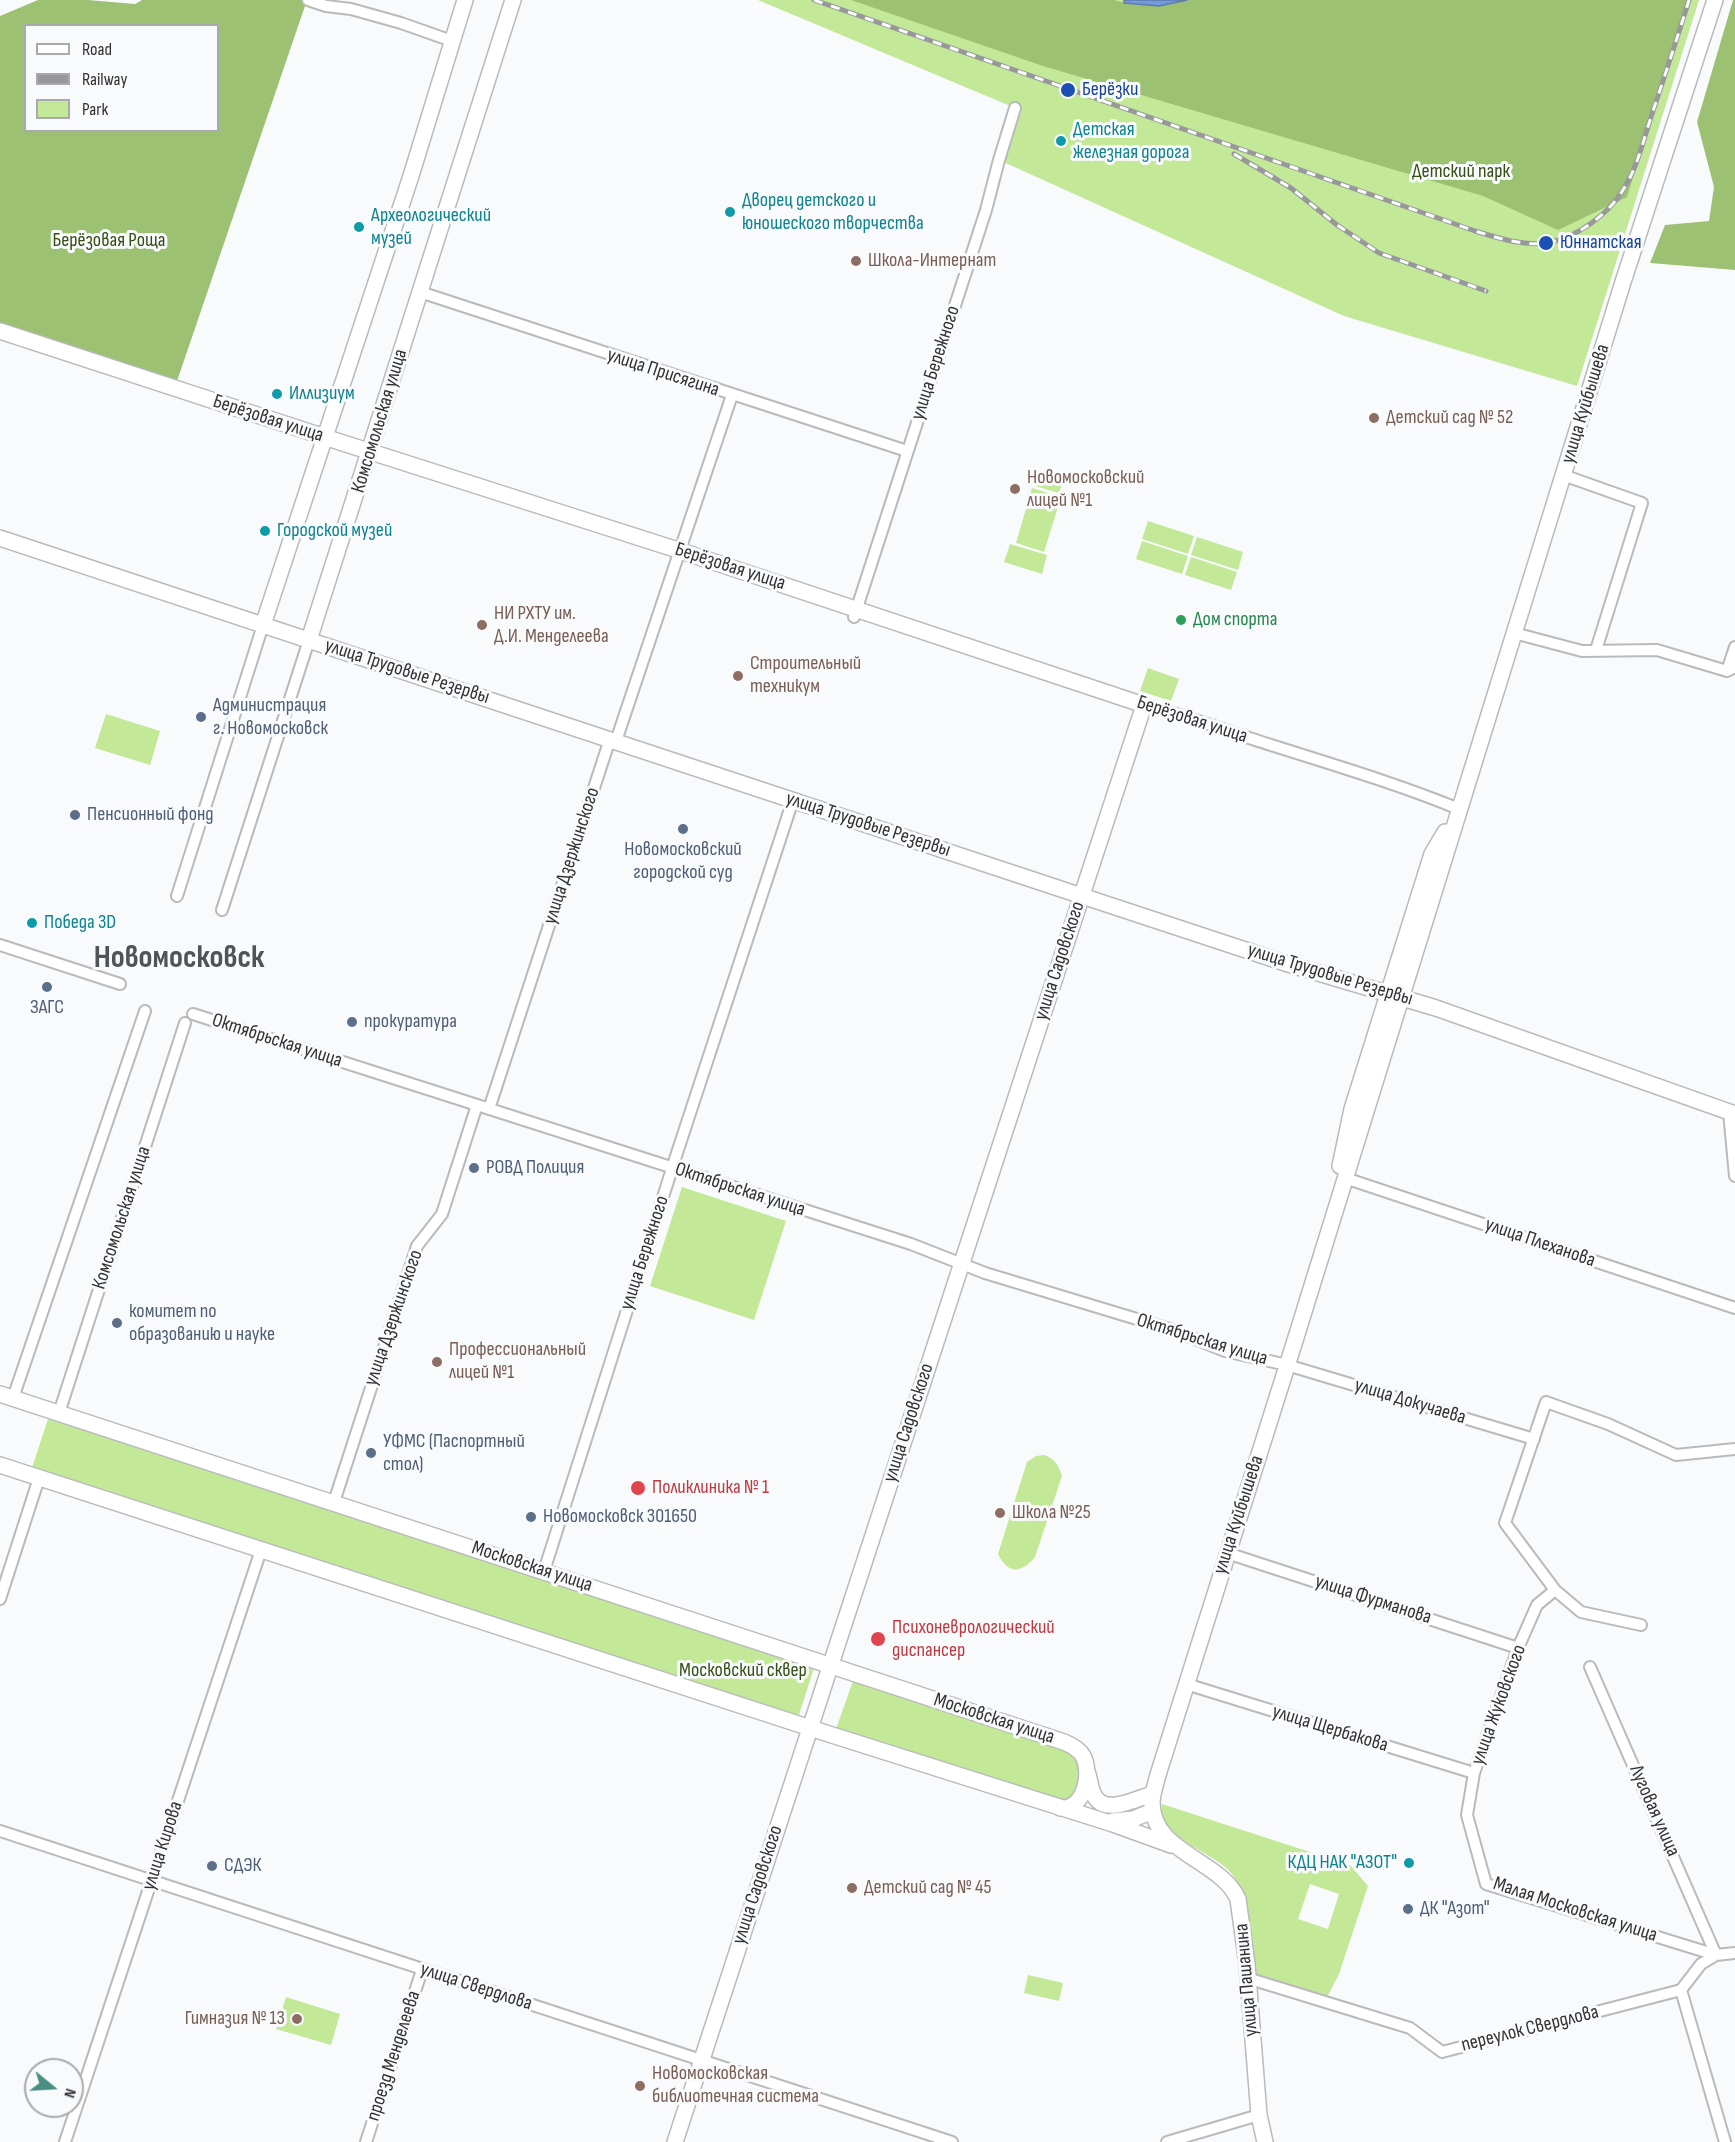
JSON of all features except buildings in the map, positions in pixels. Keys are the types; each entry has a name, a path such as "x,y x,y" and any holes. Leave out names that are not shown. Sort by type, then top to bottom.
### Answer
{"main road":[{"path":"263,625 411,176 465,0"},
{"name":"Комсомольская улица","path":"309,640 371,452 513,0"},
{"name":"улица Куйбышева","path":"1177,1847 1161,1830 1153,1811 1153,1794 1345,1178 1432,854 1459,809 1637,236 1715,0"},
{"name":"Берёзовая улица","path":"0,331 681,551 855,613 1144,705"},
{"name":"улица Трудовые Резервы","path":"0,537 1285,963 1394,995 1732,1113"},
{"name":"улица Садовского","path":"675,2142 1144,705"},
{"path":"1331,1222 1352,1108 1394,995"},
{"name":"Московская улица","path":"7,1396 1064,1742 1079,1750 1088,1771"},
{"path":"0,1465 1104,1821 1177,1847"},
{"path":"1058,1807 1067,1808 1079,1800 1088,1771"},
{"path":"1088,1771 1092,1792 1096,1799 1107,1805 1126,1804 1153,1794"},
{"path":"1104,1821 1132,1819 1153,1811"},
{"name":"улица Пашанина","path":"1177,1847 1222,1876 1234,1890 1241,1909 1259,2115 1265,2142"}],"street":[{"path":"308,0 401,23 452,41"},
{"name":"улица Бережного","path":"855,613 986,210 1016,108"},
{"name":"улица Присягина","path":"420,292 907,451"},
{"name":"улица Дзержинского","path":"489,1109 613,740 681,551 732,395"},
{"path":"1563,475 1642,503 1596,650"},
{"path":"177,896 263,625"},
{"path":"1514,633 1582,651 1657,650 1731,669 1735,647"},
{"name":"Комсомольская улица","path":"222,910 309,640"},
{"name":"Берёзовая улица","path":"1144,705 1180,714 1459,809"},
{"name":"улица Бережного","path":"544,1571 672,1168 793,800"},
{"path":"0,945 120,984"},
{"path":"7,1396 145,1011"},
{"name":"Октябрьская улица","path":"193,1014 910,1244 984,1273 1036,1290 1173,1330 1225,1350 1287,1365"},
{"name":"Комсомольская улица","path":"59,1413 185,1023"},
{"name":"улица Дзержинского","path":"334,1502 417,1246 441,1214 477,1105"},
{"path":"1732,1113 1735,1176"},
{"name":"улица Плеханова","path":"1345,1178 1735,1308"},
{"name":"улица Докучаева","path":"1287,1365 1534,1439"},
{"path":"1641,1625 1581,1612 1555,1590 1505,1523 1546,1402 1608,1424 1676,1455 1735,1449"},
{"path":"0,1599 39,1478"},
{"name":"улица Кирова","path":"65,2142 261,1550"},
{"name":"улица Фурманова","path":"1227,1553 1518,1648"},
{"name":"улица Жуковского","path":"1471,1829 1467,1815 1474,1773 1518,1648 1537,1605 1555,1590"},
{"name":"Луговая улица","path":"1590,1667 1716,1955"},
{"name":"улица Щербакова","path":"1186,1684 1474,1773"},
{"name":"Малая Московская улица","path":"1471,1829 1486,1884 1716,1955"},
{"name":"улица Свердлова","path":"0,1831 952,2142"},
{"path":"1725,2142 1681,1990 1701,1964 1716,1955 1735,1953"},
{"name":"проезд Менделеева","path":"366,2142 422,1970"},
{"name":"переулок Свердлова","path":"1248,1978 1410,2028 1442,2052 1681,1990"},
{"path":"1167,2142 1259,2115"}],"green space":[{"name":"Берёзовая Роща","path":"38,0 88,0 135,4 142,0 307,0 176,384 0,328 0,16"},
{"name":"Детский парк","path":"758,0 1699,0 1577,386 1344,316 999,160 1015,108"},
{"path":"851,0 1114,0 1150,5 1187,0 1687,0 1627,197 1558,230 1483,196 1043,66"},
{"path":"1733,0 1735,0 1735,270 1650,263 1665,225 1709,221 1714,187 1697,122"},
{"path":"1039,473 1063,481 1059,493 1035,486"},
{"path":"1032,488 1061,497 1044,552 1016,543"},
{"path":"1148,521 1194,536 1188,554 1142,539"},
{"path":"1197,537 1243,552 1238,570 1191,555"},
{"path":"1142,541 1188,556 1182,574 1136,559"},
{"path":"1010,544 1047,555 1042,574 1004,562"},
{"path":"1191,557 1237,572 1231,590 1185,575"},
{"path":"1148,668 1179,679 1171,701 1140,691"},
{"path":"106,714 160,731 150,765 95,748"},
{"path":"682,1187 786,1221 754,1320 650,1286"},
{"name":"Московский сквер","path":"48,1419 815,1665 798,1718 32,1468"},
{"path":"1044,1455 1056,1462 1062,1476 1035,1557 1020,1569 1011,1568 1006,1566 998,1554 1027,1462 1036,1456"},
{"name":"Московский сквер","path":"854,1678 1072,1750 1082,1767 1071,1801 1063,1802 836,1729"},
{"path":"1162,1804 1350,1865 1368,1886 1339,1974 1325,2001 1255,1978 1249,1959 1245,1904 1238,1884 1224,1866 1178,1836 1163,1816","holes":["1310,1884 1339,1894 1328,1929 1298,1919"]},
{"path":"1028,1975 1063,1983 1059,2001 1024,1993"},
{"path":"286,1997 340,2014 331,2045 276,2029"}],"water":[{"path":"1124,0 1187,0 1159,6 1124,3"}],"railway":[{"path":"814,0 1475,231 1510,241 1537,244 1557,240 1580,231 1609,208 1623,190 1639,155 1689,0"},
{"path":"1234,154 1291,188 1337,225 1379,253 1486,291"}],"place":[{"name":"Берёзки","path":"1068,90"},
{"name":"Детская железная дорога","path":"1061,141"},
{"name":"Дворец детского и юношеского творчества","path":"730,212"},
{"name":"Археологический музей","path":"359,227"},
{"name":"Юннатская","path":"1546,243"},
{"name":"Школа-Интернат","path":"856,261"},
{"name":"Иллизиум","path":"277,394"},
{"name":"Детский сад № 52","path":"1374,418"},
{"name":"Новомосковский лицей №1","path":"1015,489"},
{"name":"Городской музей","path":"265,531"},
{"name":"Дом спорта","path":"1181,620"},
{"name":"НИ РХТУ им. Д.И. Менделеева","path":"482,625"},
{"name":"Строительный техникум","path":"738,676"},
{"name":"Администрация г. Новомосковск","path":"201,717"},
{"name":"Пенсионный фонд","path":"75,815"},
{"name":"Новомосковский городской суд","path":"683,829"},
{"name":"Победа 3D","path":"32,923"},
{"name":"ЗАГС","path":"47,987"},
{"name":"прокуратура","path":"352,1022"},
{"name":"РОВД Полиция","path":"474,1168"},
{"name":"комитет по образованию и науке","path":"117,1323"},
{"name":"Профессиональный лицей №1","path":"437,1362"},
{"name":"УФМС (Паспортный стол)","path":"371,1453"},
{"name":"Поликлиника № 1","path":"638,1488"},
{"name":"Школа №25","path":"1000,1513"},
{"name":"Новомосковск 301650","path":"531,1517"},
{"name":"Психоневрологический диспансер","path":"878,1639"},
{"name":"КДЦ НАК \"АЗОТ\"","path":"1409,1863"},
{"name":"СДЭК","path":"212,1866"},
{"name":"Детский сад № 45","path":"852,1888"},
{"name":"ДК \"Азот\"","path":"1408,1909"},
{"name":"Гимназия № 13","path":"297,2019"},
{"name":"Новомосковская библиотечная система","path":"640,2086"}],"district":[{"name":"Новомосковск","path":"179,959"}]}
